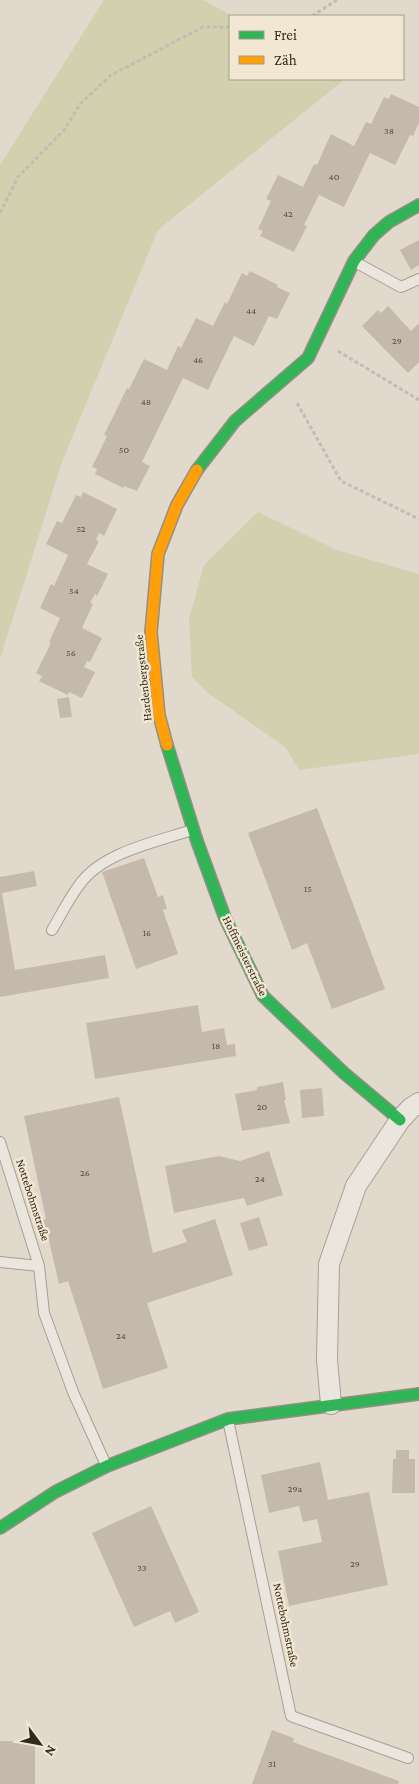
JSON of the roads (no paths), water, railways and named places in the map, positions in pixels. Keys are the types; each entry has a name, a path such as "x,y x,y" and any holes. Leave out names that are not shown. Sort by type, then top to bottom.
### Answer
{"street":[{"name":"Hardenbergstraße","path":"174,771 159,715 151,632 158,554 177,505 199,467 235,421 308,358 354,261 374,235 389,222 419,206"},
{"name":"Hoffmeisterstraße","path":"174,771 225,918 263,996 344,1073 412,1110 356,1186 329,1264 327,1360 331,1404"},
{"path":"0,1528 55,1492 107,1466 228,1418 419,1394"}],"lane":[{"path":"354,261 401,287 419,279"},
{"path":"52,930 80,883 97,867 125,852 193,830"},
{"name":"Nottebohmstraße","path":"0,1142 39,1266 44,1313 74,1392 107,1466"},
{"path":"0,1262 39,1266"},
{"name":"Nottebohmstraße","path":"228,1418 291,1716 408,1758"}]}
